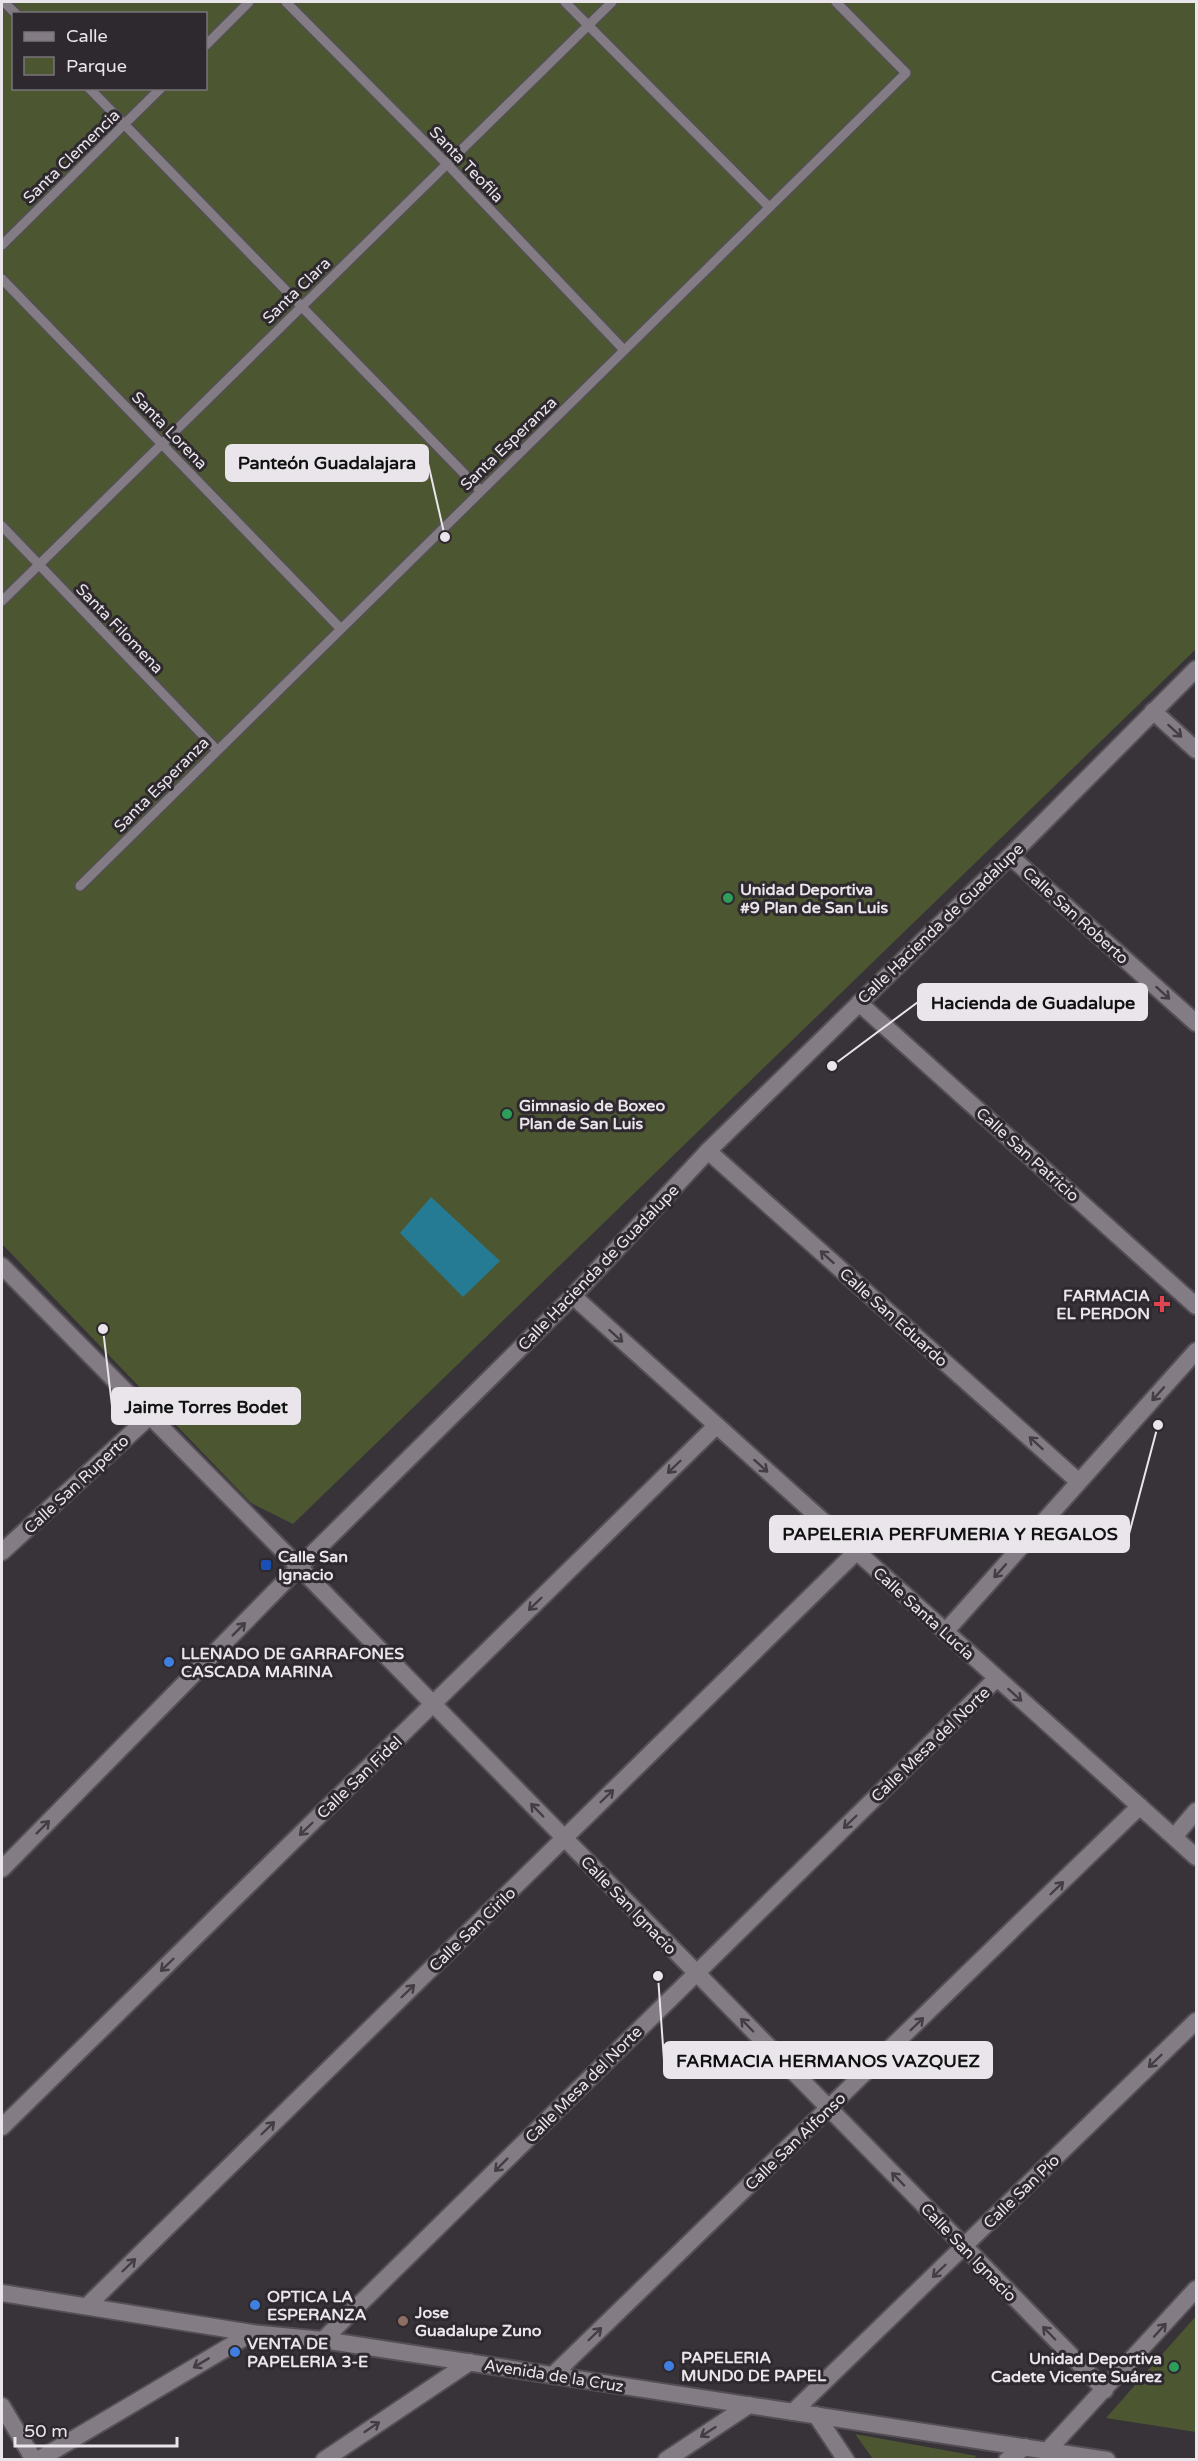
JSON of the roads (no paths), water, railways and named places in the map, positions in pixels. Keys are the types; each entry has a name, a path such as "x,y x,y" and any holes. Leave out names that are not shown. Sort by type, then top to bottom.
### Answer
{"street":[{"name":"Calle Hacienda de Guadalupe","path":"2,1869 299,1567 573,1296 708,1151 1010,856 1197,669"},
{"path":"1153,711 1197,750"},
{"name":"Calle San Roberto","path":"1010,856 1197,1023"},
{"name":"Calle San Patricio","path":"859,1003 1197,1306"},
{"name":"Calle San Eduardo","path":"708,1151 1079,1482"},
{"name":"Calle San Ignacio","path":"2,1266 1105,2390"},
{"name":"Calle Santa Lucía","path":"573,1296 1197,1857"},
{"path":"945,1632 1197,1351"},
{"name":"Calle San Ruperto","path":"2,1552 150,1416"},
{"name":"Calle San Fidel","path":"2,2127 716,1426"},
{"name":"Calle San Cirilo","path":"87,2306 856,1552"},
{"name":"Calle Mesa del Norte","path":"323,2340 997,1678"},
{"name":"Calle San Alfonso","path":"553,2375 1140,1806"},
{"path":"1174,1837 1197,1812"},
{"name":"Calle San Pío","path":"793,2412 1197,2021"},
{"path":"1048,2450 1197,2289"},
{"name":"Avenida de la Cruz","path":"2,2293 252,2333 323,2340 1107,2460"},
{"path":"2,2406 36,2460 252,2333"},
{"path":"324,2460 470,2362"},
{"path":"666,2460 749,2405"},
{"path":"816,2415 846,2460"},
{"path":"1007,2460 1025,2447"}],"lane":[{"path":"207,44 249,2"},
{"name":"Santa Teofila","path":"286,2 447,164 624,350"},
{"path":"565,2 769,207"},
{"name":"Santa Clara","path":"2,601 612,2"},
{"name":"Santa Esperanza","path":"80,886 906,73 836,2"},
{"path":"91,90 481,491"},
{"name":"Santa Clemencia","path":"2,245 159,90"},
{"name":"Santa Lorena","path":"2,279 341,629"},
{"name":"Santa Filomena","path":"2,526 218,750"}],"water":[{"path":"431,1197 500,1261 463,1297 400,1233"}],"place":[{"name":"Panteón Guadalajara","path":"445,537"},
{"name":"Unidad Deportiva #9 Plan de San Luis","path":"728,898"},
{"name":"Hacienda de Guadalupe","path":"832,1066"},
{"name":"Gimnasio de Boxeo Plan de San Luis","path":"507,1114"},
{"name":"FARMACIA EL PERDON","path":"1162,1304"},
{"name":"Jaime Torres Bodet","path":"103,1329"},
{"name":"PAPELERIA PERFUMERIA Y REGALOS","path":"1158,1425"},
{"name":"Calle San Ignacio","path":"266,1565"},
{"name":"LLENADO DE GARRAFONES CASCADA MARINA","path":"169,1662"},
{"name":"FARMACIA HERMANOS VAZQUEZ","path":"658,1976"},
{"name":"OPTICA LA ESPERANZA","path":"255,2305"},
{"name":"Jose Guadalupe Zuno","path":"403,2321"},
{"name":"VENTA DE PAPELERIA 3-E","path":"235,2352"},
{"name":"PAPELERIA MUND0 DE PAPEL","path":"669,2366"},
{"name":"Unidad Deportiva Cadete Vicente Suárez","path":"1174,2367"}]}
